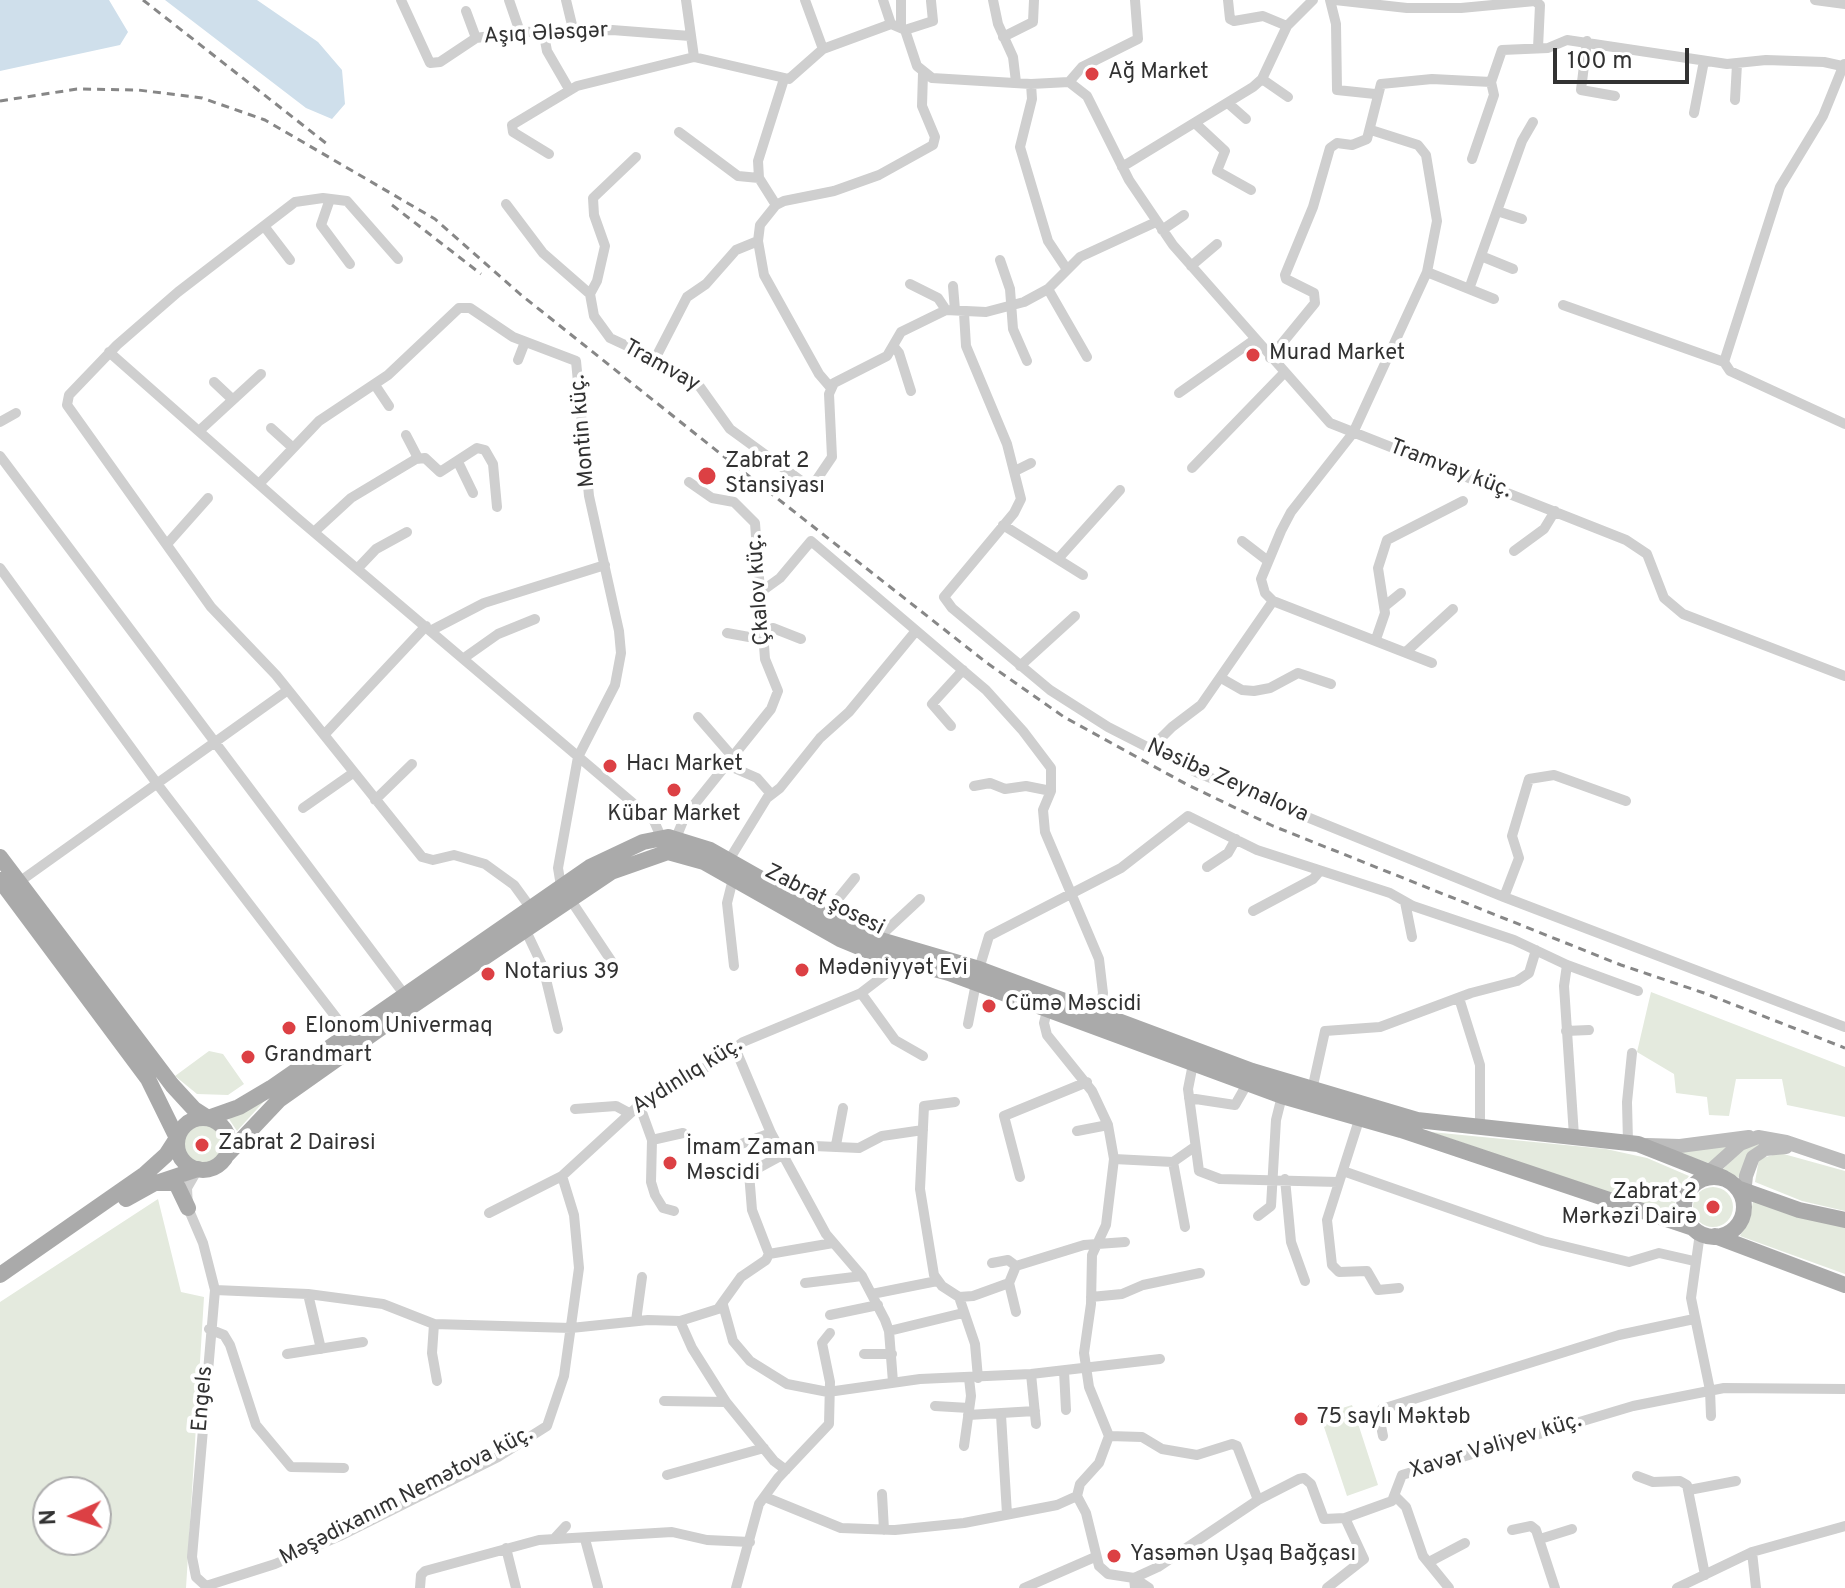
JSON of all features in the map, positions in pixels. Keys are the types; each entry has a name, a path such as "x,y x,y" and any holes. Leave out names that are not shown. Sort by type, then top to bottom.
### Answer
{"main road":[{"name":"Zabrat şosesi","path":"226,1156 279,1100 525,929 565,892 614,854 668,837 729,860 825,915 877,939 1050,1004 1247,1084 1282,1096 1361,1113"},
{"name":"Zabrat şosesi","path":"208,1118 239,1107 259,1095 530,907 660,853 692,857 840,939 898,960 978,976"},
{"path":"0,857 172,1085 194,1109 227,1133 226,1156 214,1168 198,1169 153,1184 0,1286"},
{"path":"0,880 148,1079 177,1138 179,1155 198,1169"},
{"name":"Zabrat şosesi","path":"1050,1004 1099,1015 1312,1090 1401,1130 1845,1285"},
{"path":"1361,1113 1633,1143 1726,1185 1799,1210 1845,1220"},
{"path":"0,1275 145,1174 166,1155 192,1119 208,1118"},
{"path":"153,1184 176,1183 188,1208"},
{"path":"1726,1185 1737,1226 1703,1233 1684,1206 1688,1191 1726,1185"}],"street":[{"name":"Aşıq Ələsgər","path":"401,0 430,63 440,62 476,38 520,32 573,29 690,36"},
{"path":"509,0 520,32"},
{"path":"566,0 573,29"},
{"path":"805,0 823,49"},
{"path":"883,0 923,73 921,94 935,137 933,145 879,175 776,205 760,225 758,241 769,287 831,388 841,378 887,356 901,332 955,311 1012,305 1048,289 1080,257 1184,215"},
{"path":"899,27 901,0"},
{"path":"993,0 1003,37 1013,57 1016,82"},
{"path":"1003,37 1033,22 1034,0"},
{"path":"923,73 945,80 1031,84 1069,82 1082,67 1138,39 1135,0"},
{"path":"1228,0 1230,19 1234,21 1263,16 1287,26"},
{"path":"1122,167 1229,104 1262,79 1287,26 1313,0"},
{"path":"1375,94 1337,90 1336,24 1332,0 1407,8 1461,8 1535,1 1540,5 1538,48"},
{"path":"1815,0 1845,4"},
{"path":"690,1 690,36 694,57"},
{"path":"549,154 510,129 569,89 694,57 784,79 796,75 823,49 899,27 933,21 931,1"},
{"path":"466,11 476,38"},
{"path":"543,30 547,51 569,89"},
{"path":"1472,159 1494,95 1491,82 1502,50 1555,47 1567,40 1737,64 1766,60 1844,64 1823,116 1784,177 1724,362"},
{"path":"1587,41 1581,90 1615,96"},
{"path":"1694,113 1704,61"},
{"path":"1735,100 1737,64"},
{"path":"776,205 759,178 759,150 784,79"},
{"path":"1262,79 1288,97"},
{"path":"1270,358 1315,303 1314,293 1286,279 1285,275 1313,207 1330,148 1337,143 1361,143 1371,130 1375,94 1385,82 1444,79 1491,82"},
{"name":"Tramvay küç.","path":"1069,82 1087,96 1122,167 1159,226 1321,416 1353,433 1555,511 1642,549 1650,559 1664,598 1683,614 1845,676"},
{"path":"1031,84 1032,99 1020,147 1048,241 1066,268"},
{"path":"1229,104 1246,119"},
{"path":"1469,289 1522,141 1533,122"},
{"path":"1196,124 1225,151 1217,171 1251,190"},
{"path":"1371,130 1418,145 1426,155 1437,221 1427,272 1409,316 1383,361 1353,433 1291,512 1268,561 1262,586 1273,601 1432,663"},
{"path":"679,132 738,176 759,178"},
{"path":"590,294 603,263 605,246 594,215 593,198 636,157"},
{"path":"330,199 321,225 350,264"},
{"path":"398,259 347,201 295,202 178,292 109,352 69,395 67,405 211,607 288,690 422,857 433,860 454,855 485,864 514,885 530,907"},
{"name":"Tramvay","path":"506,204 543,253 590,294 594,316 610,338 655,359 700,387 730,429 811,488 825,471 834,448 831,388"},
{"path":"1497,211 1522,219"},
{"path":"264,226 290,260"},
{"path":"655,359 687,297 706,284 736,250 758,241"},
{"path":"1191,266 1217,244"},
{"path":"1481,256 1513,269"},
{"path":"1000,260 1012,305 1013,329 1027,361"},
{"path":"1427,272 1494,299"},
{"path":"910,284 938,298 955,311"},
{"name":"Nəsibə Zeynalova","path":"953,286 955,311 966,346 1015,471 1021,499 944,597 1020,666 1069,704 1196,772 1504,897 1844,1024"},
{"path":"1048,289 1087,357"},
{"path":"1563,305 1724,362 1730,371 1845,424"},
{"name":"Montin küç.","path":"259,484 292,447 331,411 375,385 459,308 470,308 504,333 568,355 579,364 589,496 619,631 620,668 578,757 558,868 565,892"},
{"path":"1179,393 1254,340"},
{"path":"518,360 525,342"},
{"path":"894,347 899,353 911,391"},
{"path":"109,352 314,532 654,821 668,837"},
{"path":"1192,468 1284,373"},
{"path":"199,431 261,374"},
{"path":"214,382 232,399"},
{"path":"375,385 389,406"},
{"path":"0,422 16,413"},
{"path":"271,428 292,447"},
{"path":"406,435 418,458"},
{"path":"314,532 351,498 418,458 425,458 440,472 477,448 485,450 493,464 497,507"},
{"path":"0,456 404,994"},
{"path":"458,462 473,493"},
{"path":"1015,471 1031,463"},
{"name":"Çkalov küç.","path":"668,837 776,699 777,684 765,659 762,591 754,548 755,523 734,502 712,498 689,482"},
{"path":"1058,559 1120,490"},
{"path":"168,543 208,498"},
{"path":"1376,639 1385,606 1378,568 1387,540 1399,531 1428,522 1463,501"},
{"path":"1514,551 1544,529 1555,511"},
{"path":"1003,525 1083,575"},
{"path":"358,568 376,549 407,532"},
{"path":"762,591 780,578 811,541 963,670 1023,731 1051,768 1051,791 1043,810 1045,832 1074,894 1099,959 1103,993 1099,1015"},
{"path":"1242,541 1268,561"},
{"path":"324,735 429,628 484,603 605,565"},
{"path":"0,568 158,785 348,1033"},
{"path":"1385,606 1401,593"},
{"path":"1150,749 1201,705 1273,601"},
{"path":"1407,651 1453,609"},
{"path":"1020,666 1075,616"},
{"path":"464,658 498,634 535,619"},
{"path":"727,633 749,637 764,631 785,630 801,639"},
{"path":"729,860 771,794 785,783 820,738 849,712 915,632"},
{"path":"951,726 932,704 963,670"},
{"path":"1221,678 1242,690 1254,691 1270,688 1298,673 1331,684"},
{"path":"19,882 288,690"},
{"path":"698,717 728,759 757,778 771,794"},
{"path":"375,800 412,764"},
{"path":"303,808 353,773"},
{"path":"1504,897 1519,858 1512,836 1529,779 1554,775 1626,801"},
{"path":"974,786 990,783 1005,789 1020,785 1051,791"},
{"path":"968,1024 989,936 1074,894 1134,859 1184,817 1193,817 1236,839 1638,991"},
{"path":"1207,867 1228,853 1236,839"},
{"path":"1253,911 1313,879 1320,871"},
{"path":"825,915 855,878"},
{"path":"733,879 727,903 734,966"},
{"path":"565,892 616,968"},
{"path":"877,939 920,899"},
{"path":"1405,902 1412,937"},
{"path":"525,929 543,967 558,1029"},
{"path":"1312,1090 1325,1031 1380,1027 1525,978 1536,950"},
{"name":"Aydınlıq küç.","path":"489,1213 562,1176 639,1104 718,1061 735,1048 861,993 891,970 898,960"},
{"path":"1567,965 1566,1031 1574,1136"},
{"path":"861,993 895,1040 923,1056"},
{"path":"1459,998 1480,1065 1480,1128"},
{"path":"1050,1004 1044,1023 1047,1035 1087,1082 1108,1125 1114,1159 1106,1225 1096,1244 1085,1368 1109,1436 1099,1463 1080,1484 1077,1496 1086,1513 1095,1557 1108,1574 1149,1588"},
{"path":"1566,1031 1589,1030"},
{"path":"735,1048 771,1133 833,1243 862,1276 878,1305 889,1331 893,1382"},
{"path":"1632,1053 1627,1102 1633,1143 1680,1146 1758,1137 1845,1162"},
{"path":"1193,1064 1187,1080 1194,1125 1195,1166 1206,1176 1272,1181 1340,1177 1543,1241 1629,1262 1659,1253 1694,1261"},
{"path":"1020,1177 1004,1116 1087,1082"},
{"path":"1189,1098 1235,1105 1247,1084"},
{"path":"1258,1216 1271,1206 1276,1120 1282,1096"},
{"path":"955,1102 924,1106 920,1189 937,1281 959,1297 975,1344 974,1378 964,1446"},
{"path":"639,1104 652,1140 651,1182 655,1195 663,1208 674,1211"},
{"path":"575,1109 616,1106 629,1113"},
{"path":"836,1145 843,1108"},
{"path":"1361,1113 1327,1220 1334,1270 1367,1271 1378,1290 1399,1288"},
{"path":"1077,1131 1108,1125"},
{"path":"215,1290 308,1294 395,1307 434,1324 571,1328 696,1319 723,1305 741,1277 766,1260 769,1254 752,1210 749,1173 784,1154 836,1145 859,1148 882,1136 923,1130"},
{"path":"652,1140 683,1133"},
{"path":"741,1144 771,1133"},
{"path":"1726,1185 1740,1144 1758,1137"},
{"path":"1726,1185 1749,1167 1758,1153 1773,1147 1810,1151"},
{"path":"1114,1159 1173,1162 1193,1148"},
{"path":"1173,1162 1185,1227"},
{"path":"188,1208 187,1188 198,1169"},
{"name":"Məşədixanım Nemətova küç.","path":"207,1587 275,1564 340,1536 498,1457 547,1426 561,1389 571,1328 578,1244 574,1215 562,1176"},
{"path":"1285,1179 1291,1242 1305,1281"},
{"name":"Engels","path":"188,1208 203,1243 215,1290 209,1329 192,1541 196,1577 207,1587"},
{"path":"1703,1233 1694,1261 1694,1319 1710,1390 1711,1416"},
{"path":"1016,1266 1096,1244 1125,1242"},
{"path":"769,1254 833,1243"},
{"path":"992,1263 1008,1260 1016,1266"},
{"path":"1016,1266 1009,1283 1016,1312"},
{"path":"1091,1297 1122,1294 1155,1282 1200,1273"},
{"path":"805,1283 862,1276"},
{"path":"636,1321 642,1277"},
{"path":"872,1294 937,1281"},
{"path":"959,1297 973,1296 1009,1283"},
{"path":"308,1294 321,1349"},
{"path":"723,1305 733,1341 750,1361 787,1384 828,1392 865,1390 893,1382 1031,1374 1160,1359"},
{"path":"830,1315 878,1305"},
{"path":"889,1331 963,1313"},
{"path":"1383,1436 1379,1416 1382,1409 1619,1335 1694,1319"},
{"path":"680,1321 692,1348 726,1402 786,1470"},
{"path":"434,1324 432,1353 437,1381"},
{"path":"209,1329 224,1335 230,1345 256,1425 291,1467 344,1468"},
{"path":"736,1588 755,1514 786,1470 824,1433 829,1424 829,1369 822,1343 830,1333"},
{"path":"287,1354 363,1342"},
{"path":"864,1354 892,1354"},
{"path":"1064,1371 1066,1410"},
{"path":"1031,1374 1036,1424"},
{"name":"Xavər Vəliyev küç.","path":"1345,1518 1383,1506 1395,1496 1395,1485 1402,1475 1633,1406 1710,1390 1845,1389"},
{"path":"664,1401 726,1402"},
{"path":"935,1406 1001,1415 1035,1411"},
{"path":"1001,1415 1007,1514"},
{"path":"1109,1436 1142,1437 1162,1449 1190,1455 1232,1444 1237,1446 1258,1500"},
{"path":"667,1475 764,1448"},
{"path":"1637,1476 1653,1482 1680,1481 1689,1490 1705,1575"},
{"path":"1134,1583 1258,1500 1304,1478 1311,1484 1321,1516 1327,1520 1345,1518 1364,1559 1327,1588"},
{"path":"1689,1490 1736,1481"},
{"path":"882,1494 884,1530"},
{"path":"765,1497 841,1528 884,1530 934,1528 1057,1505 1077,1496"},
{"path":"1395,1496 1406,1507 1420,1551 1449,1588"},
{"path":"554,1539 566,1526"},
{"path":"1512,1530 1531,1526 1540,1539 1555,1588"},
{"path":"1677,1588 1752,1552 1845,1526"},
{"path":"1540,1539 1572,1529"},
{"path":"420,1588 421,1575 425,1571 487,1557 506,1548 554,1539 672,1532 707,1540 750,1542"},
{"path":"585,1539 598,1587"},
{"path":"1429,1562 1465,1543"},
{"path":"506,1548 516,1588"},
{"path":"1752,1552 1756,1588"},
{"path":"1024,1588 1095,1557"},
{"path":"1050,1576 1053,1588"}],"shaded area":[{"path":"1651,992 1845,1067 1845,1117 1787,1105 1782,1079 1736,1079 1729,1116 1709,1115 1707,1097 1676,1093 1674,1074 1637,1052"},
{"path":"209,1051 223,1054 244,1084 228,1095 197,1094 175,1076"},
{"path":"268,1097 237,1131 229,1119"},
{"name":"Zabrat 2 Dairəsi","path":"202,1123 216,1129 222,1143 216,1157 202,1163 188,1157 182,1143 188,1129"},
{"path":"1431,1132 1606,1149 1647,1158 1689,1176 1675,1196 1676,1216"},
{"path":"1773,1142 1740,1178 1722,1170 1749,1144"},
{"path":"1728,1144 1729,1147 1711,1164 1677,1152"},
{"path":"1780,1153 1845,1171 1845,1211 1802,1201 1755,1182 1759,1159"},
{"name":"Zabrat 2 Mərkəzi Dairə","path":"1713,1187 1727,1193 1733,1207 1727,1221 1713,1227 1699,1221 1693,1207 1699,1193"},
{"path":"158,1199 181,1292 204,1297 186,1588 0,1588 0,1302"},
{"path":"1753,1201 1845,1226 1845,1274 1740,1236 1750,1218"},
{"path":"1352,1405 1378,1485 1347,1496 1320,1415"}],"water":[{"path":"0,0 109,0 128,32 120,45 0,71"},
{"path":"165,0 257,0 318,42 342,70 345,104 332,119 306,108"}],"railway":[{"path":"143,0 327,144"},
{"path":"0,101 77,89 138,90 202,98 265,120 435,219 520,294 722,455 987,663 1064,717 1186,784 1273,826 1621,965 1704,993 1845,1048"},
{"path":"392,205 481,274"}],"place":[{"name":"Ağ Market","path":"1092,74"},
{"name":"Murad Market","path":"1253,355"},
{"name":"Zabrat 2 Stansiyası","path":"707,476"},
{"name":"Hacı Market","path":"610,766"},
{"name":"Kübar Market","path":"674,790"},
{"name":"Mədəniyyət Evi","path":"802,970"},
{"name":"Notarius 39","path":"488,974"},
{"name":"Cümə Məscidi","path":"989,1006"},
{"name":"Elonom Univermaq","path":"289,1028"},
{"name":"Grandmart","path":"248,1057"},
{"name":"Zabrat 2 Dairəsi","path":"202,1145"},
{"name":"İmam Zaman Məscidi","path":"670,1163"},
{"name":"Zabrat 2 Mərkəzi Dairə","path":"1713,1207"},
{"name":"75 saylı Məktəb","path":"1301,1419"},
{"name":"Yasəmən Uşaq Bağçası","path":"1114,1556"}]}
